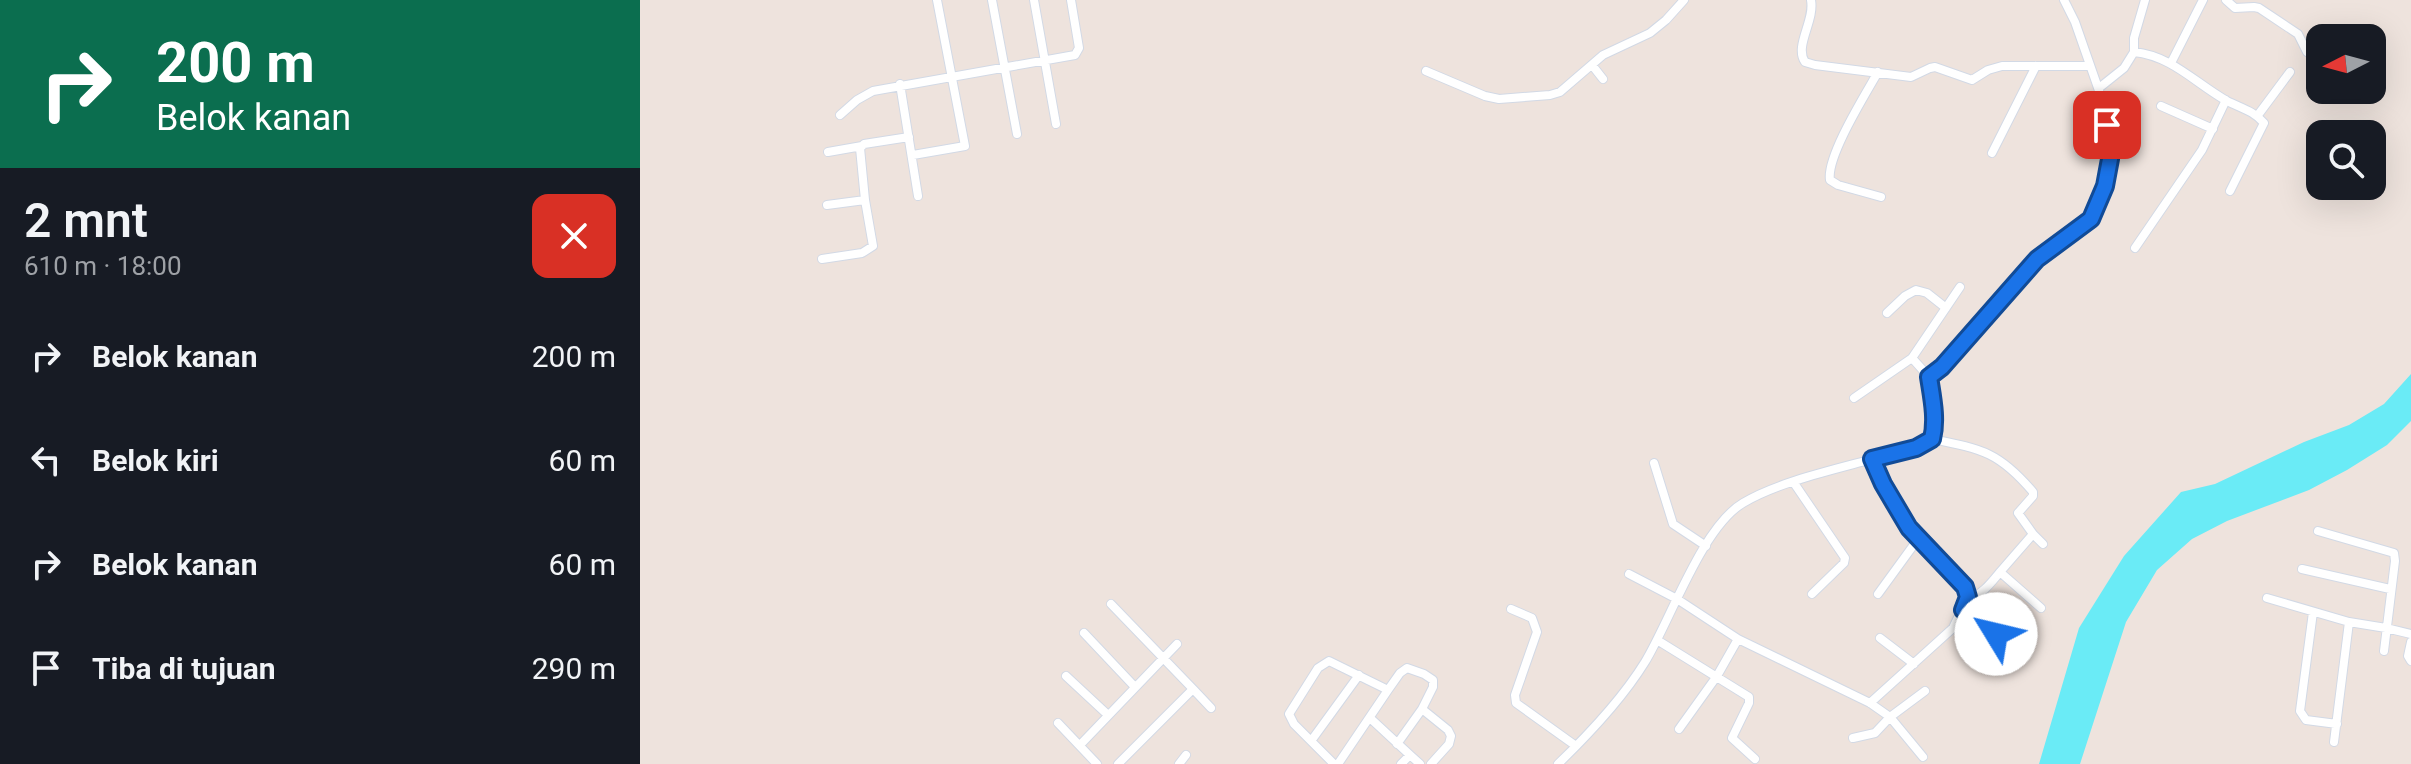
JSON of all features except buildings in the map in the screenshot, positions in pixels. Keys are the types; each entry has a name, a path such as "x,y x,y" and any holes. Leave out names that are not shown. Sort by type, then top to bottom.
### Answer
{"street":[{"path":"913,155 965,146 937,0"},
{"path":"992,0 1017,134"},
{"path":"1034,0 1056,124"},
{"path":"840,115 866,94 900,84 1075,55 1078,52 1071,0"},
{"path":"1426,71 1485,96 1512,99 1560,92 1615,48 1650,33 1684,0"},
{"path":"1811,0 1812,16 1800,56 1805,62 1911,77 1935,67 1972,80 2002,66 2090,66"},
{"path":"1929,377 1942,367 2037,259 2091,219 2105,186 2110,159 2104,105 2075,22 2064,0"},
{"path":"2099,88 2124,68 2134,52 2134,38 2145,0"},
{"path":"2171,63 2203,0"},
{"path":"2226,0 2235,8 2259,8 2298,34 2306,50"},
{"path":"2134,52 2157,56 2171,63 2226,100 2258,115 2264,123 2230,191"},
{"path":"1592,65 1603,79"},
{"path":"1992,153 2036,66"},
{"path":"1878,72 1844,134 1829,171 1830,180 1838,185 1881,197"},
{"path":"2258,115 2290,72"},
{"path":"900,84 918,196"},
{"path":"2135,248 2187,173 2226,100"},
{"path":"2161,106 2213,129"},
{"path":"828,152 909,137"},
{"path":"822,259 862,253 873,246 859,153 862,146"},
{"path":"827,205 865,200"},
{"path":"1854,398 1912,358 1960,287"},
{"path":"1887,313 1916,290 1927,293 1946,308"},
{"path":"1912,358 1929,377 1934,413 1932,439"},
{"path":"1558,764 1636,675 1706,546 1723,522 1743,503 1794,483 1916,448 1932,439 1976,448 2015,471 2033,492 2018,513 2043,544"},
{"path":"1870,703 1953,628 1968,599 1965,587 1909,528 1872,459"},
{"path":"1654,463 1673,524 1706,546"},
{"path":"1794,483 1845,558 1844,563 1812,594"},
{"path":"2318,531 2392,551 2395,558 2384,651"},
{"path":"1968,599 1986,589 2033,534"},
{"path":"1878,594 1918,539"},
{"path":"2302,569 2390,589"},
{"path":"2000,572 2041,608"},
{"path":"1629,574 1677,599 1738,639 1870,703 1890,717 1923,757"},
{"path":"2267,598 2349,622 2411,634"},
{"path":"1111,604 1211,708"},
{"path":"1511,609 1532,618 1537,632 1515,695 1516,703 1576,746"},
{"path":"1963,610 2008,645"},
{"path":"2313,612 2300,711 2306,720 2337,724"},
{"path":"2334,742 2349,622"},
{"path":"1084,633 1135,687"},
{"path":"1880,638 1914,664"},
{"path":"1679,729 1717,676 1738,639"},
{"path":"1657,640 1749,697 1732,738 1755,759"},
{"path":"2411,642 2408,656 2411,661"},
{"path":"1080,745 1177,644"},
{"path":"1388,690 1329,661 1318,668 1289,714 1292,721 1336,764 1388,690 1404,669 1409,668 1432,678 1434,684 1422,709 1397,744"},
{"path":"1311,741 1359,675"},
{"path":"1066,676 1108,715"},
{"path":"1118,764 1193,689"},
{"path":"1853,738 1875,733 1890,717 1925,691"},
{"path":"1422,709 1451,736 1449,744 1431,764"},
{"path":"1370,718 1397,744 1405,761 1420,764"},
{"path":"1058,723 1097,764"},
{"path":"1179,764 1186,755"}],"water":[{"path":"2411,374 2411,421 2387,445 2309,490 2227,521 2192,539 2157,570 2126,622 2080,764 2039,764 2079,628 2124,556 2181,492 2215,484 2304,442 2349,425 2384,404"}],"route":[{"path":"1996,634 1963,610 1968,597 1965,587 1909,528 1872,459 1916,448 1932,439 1934,413 1929,377 1942,367 2037,259 2091,219 2105,186 2110,159 2107,125"}]}
